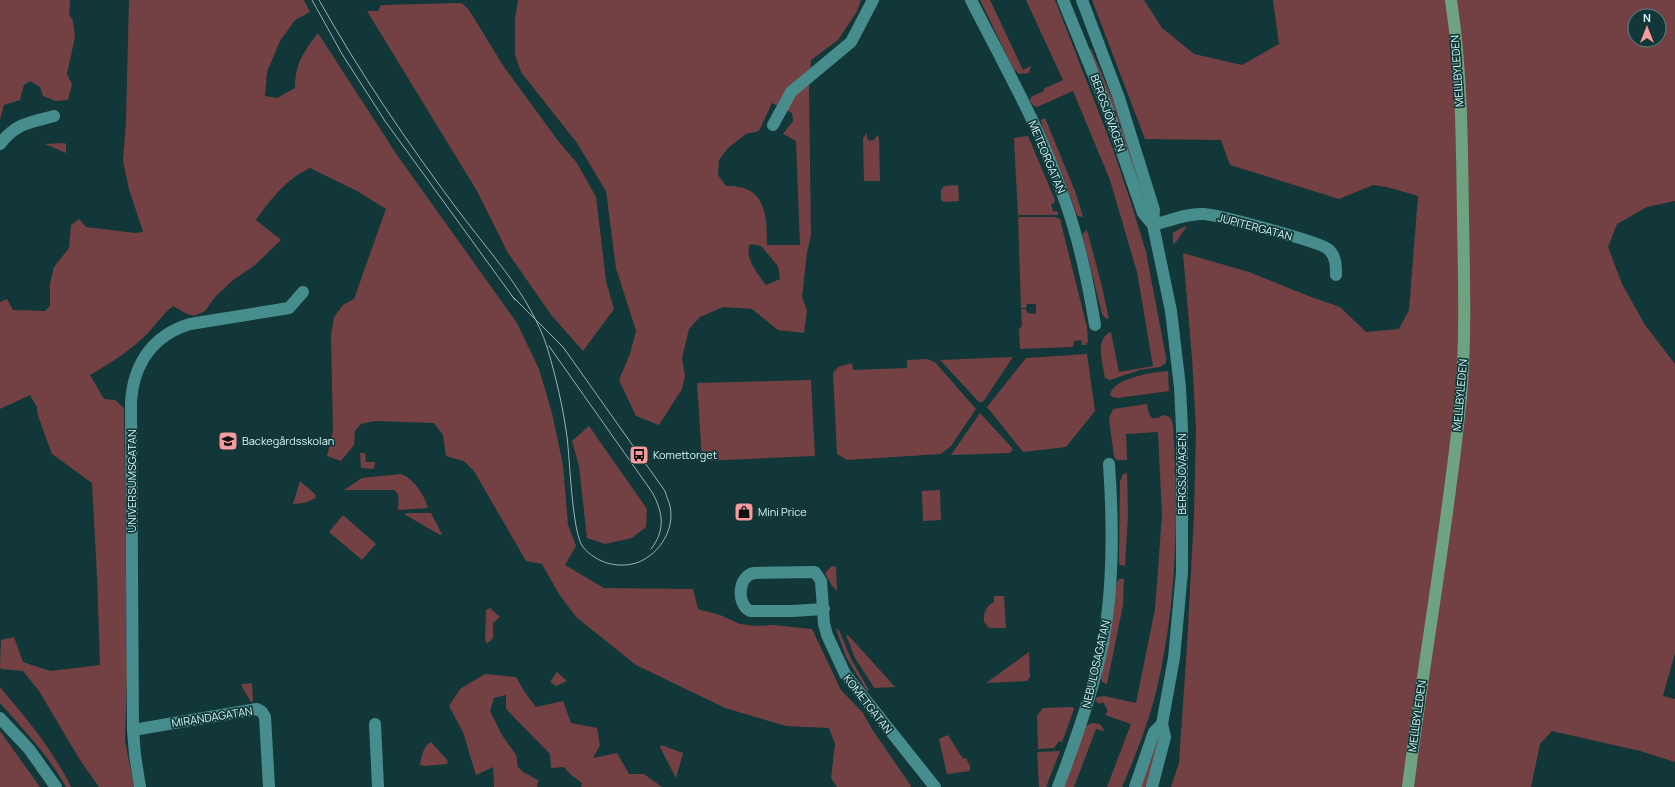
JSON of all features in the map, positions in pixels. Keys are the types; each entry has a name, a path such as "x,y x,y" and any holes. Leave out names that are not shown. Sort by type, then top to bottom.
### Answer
{"main road":[{"name":"MELLBYLEDEN","path":"1408,787 1451,482 1463,372 1464,296 1461,140 1458,64 1452,0"}],"street":[{"path":"773,125 791,92 851,42 873,0"},
{"name":"METEORGATAN","path":"971,0 1022,100 1059,184 1074,228 1086,272 1095,325"},
{"name":"BERGSJÖVÄGEN","path":"1063,0 1107,108 1142,213 1153,225"},
{"name":"BERGSJÖVÄGEN","path":"1082,0 1117,91 1154,210 1153,225 1173,324 1180,387 1182,429 1182,572 1174,658 1162,724 1165,737 1152,787"},
{"path":"0,144 8,133 14,128 54,116"},
{"name":"JUPITERGATAN","path":"1153,225 1189,215 1204,214 1270,230 1327,248 1333,255 1336,275"},
{"name":"UNIVERSUMSGATAN","path":"140,787 134,755 133,730 131,403 135,376 140,364 155,344 166,334 176,328 190,324 289,308 303,292"},
{"name":"NEBULOSAGATAN","path":"1058,787 1082,722 1103,643 1111,582 1111,511 1109,464"},
{"path":"815,572 821,581 824,609 750,611 744,608 741,601 742,583 744,577 748,574 754,573 815,572"},
{"name":"KOMETGATAN","path":"824,609 827,636 845,674 935,787"},
{"name":"MIRANDAGATAN","path":"133,730 258,709 265,717 269,787"},
{"path":"0,718 30,749 56,787"},
{"path":"375,724 378,787"},
{"name":"BERGSJÖVÄGEN","path":"1135,787 1154,732 1162,724"}],"shaded area":[{"path":"0,0 70,0 69,14 73,21 75,37 67,74 72,84 68,100 56,101 43,96 40,87 30,81 24,85 20,100 4,105 0,119"},
{"path":"129,0 304,0 310,12 295,20 280,41 267,72 265,96 277,98 295,88 295,79 301,58 318,33 397,155 517,323 539,369 552,413 563,465 568,525 576,546 565,565 604,588 693,589 698,609 720,615 740,624 757,626 772,625 812,629 841,690 863,713 872,729 911,786 910,787 837,787 831,778 835,744 829,728 786,726 725,708 636,665 576,617 559,594 542,564 526,561 474,471 464,461 446,456 443,435 434,423 375,421 361,424 355,431 354,445 341,461 327,456 333,431 331,336 334,317 343,305 354,299 386,209 357,191 310,168 286,184 273,197 256,220 281,240 255,265 232,281 215,297 205,311 194,316 173,306 148,333 128,351 90,375 104,399 115,400 124,408 127,671 125,741 134,787 99,787 80,760 39,691 23,671 1,669 0,667 1,640 14,637 23,662 50,671 100,665 92,483 52,454 37,413 37,407 30,395 0,409 0,302 7,299 13,310 45,311 50,306 50,284 54,267 69,248 71,225 79,219 86,227 135,233 143,232 129,189 123,161 126,121"},
{"path":"518,0 861,0 856,13 838,40 811,60 809,91 811,236 807,252 802,297 807,310 804,333 778,330 752,309 723,307 700,317 689,329 682,358 685,376 682,389 659,425 636,416 619,380 630,354 636,331 616,268 606,191 577,143 521,72 515,55 515,19","holes":["772,103 792,113 793,121 783,134 796,141 800,245 767,245 766,222 761,203 749,190 739,187 726,186 718,175 719,160 728,148 746,134 759,131","750,244 761,246 778,266 780,279 766,285 750,260"]},
{"path":"980,0 990,0 1023,70 1031,66 1029,73 1019,74 1013,68"},
{"path":"1026,0 1055,0 1113,149 1146,252 1166,357 1166,363 1160,367 1140,370 1110,380 1105,378 1101,346 1106,335 1111,332 1119,372 1153,366 1137,272 1110,180 1073,91 1037,107 1030,101 1031,97 1044,91 1043,89 1063,80"},
{"path":"1092,0 1144,0 1162,28 1194,54 1242,65 1279,44 1273,0 1675,0 1675,201 1647,207 1617,224 1608,247 1622,284 1645,325 1675,364 1675,653 1663,696 1675,699 1675,762 1640,751 1552,731 1540,744 1531,787 1171,787 1179,763 1194,515 1196,428 1183,253 1249,272 1340,307 1366,332 1399,329 1409,310 1418,196 1387,187 1373,185 1339,199 1230,165 1221,140 1145,139"},
{"path":"463,4 469,10 504,67 559,142 577,163 596,197 606,281 614,309 583,351 552,316 508,253 477,191 367,11 378,11 381,5"},
{"path":"1089,49 1091,49 1115,104 1149,211"},
{"path":"1045,118 1075,191 1083,217 1078,216 1076,213 1063,176 1042,126 1041,120"},
{"path":"867,133 867,138 869,141 874,140 877,135 879,138 880,181 864,181 863,138"},
{"path":"1028,136 1055,200 1054,203 1051,204 1053,211 1058,212 1058,215 1018,215 1014,138"},
{"path":"45,144 66,144 66,153"},
{"path":"958,185 959,201 943,202 941,199 941,190 944,186"},
{"path":"1018,217 1054,217 1060,219 1087,327 1088,341 1086,345 1082,345 1081,340 1074,341 1073,347 1020,349 1019,329 1022,326 1021,309 1026,309 1027,313 1036,314 1036,304 1027,304 1026,308 1021,308"},
{"path":"1187,226 1176,242 1173,244 1173,233"},
{"path":"1087,230 1109,319 1105,318 1102,314 1083,237 1083,233"},
{"path":"1087,354 1095,411 1066,447 1023,452 987,407 1026,358"},
{"path":"1013,357 983,402 979,402 940,360"},
{"path":"927,359 935,362 976,409 951,446 941,454 847,460 837,454 833,373 838,367 852,363 853,370 907,368 907,360"},
{"path":"1168,371 1169,391 1118,398 1110,395 1112,389 1126,380 1134,377"},
{"path":"811,380 815,456 702,461 697,383"},
{"path":"1147,404 1149,414 1152,418 1158,418 1163,415 1167,416 1171,419 1173,426 1176,526 1172,593 1163,659 1153,704 1145,728 1122,787 1107,787 1131,724 1105,715 1108,711 1103,702 1100,704 1095,701 1097,697 1104,696 1136,703 1155,609 1162,515 1158,432 1126,434 1127,460 1117,460 1114,457 1109,418 1113,409"},
{"path":"980,413 1013,449 1010,453 951,455"},
{"path":"589,426 647,509 646,527 632,538 605,544 587,538 579,466 572,441"},
{"path":"360,453 365,453 366,462 375,462 374,469 361,468"},
{"path":"1127,473 1128,514 1125,566 1120,565 1119,563 1120,481 1123,474"},
{"path":"401,474 410,479 418,488 424,497 428,508 398,510 398,494 394,490 344,490 362,478"},
{"path":"300,481 315,494 316,498 304,503 293,504"},
{"path":"940,490 941,520 923,521 922,491"},
{"path":"431,513 442,534 440,535 404,514"},
{"path":"343,515 376,544 362,560 329,532"},
{"path":"832,566 836,567 837,591 832,586 825,573"},
{"path":"1119,579 1124,579 1123,605 1107,684 1102,682 1101,678 1117,582"},
{"path":"994,596 1004,596 1006,628 989,628 984,622 986,610 994,602"},
{"path":"490,608 500,617 493,623 493,638 487,644 485,640 486,610"},
{"path":"836,629 839,630 851,659 869,690 867,691 846,657"},
{"path":"846,635 849,636 895,687 875,688 873,686 855,658"},
{"path":"1029,652 1030,677 1027,681 986,683"},
{"path":"557,672 567,681 556,686 550,682"},
{"path":"485,674 516,677 536,707 563,701 571,723 597,728 600,745 593,758 617,753 629,774 644,774 662,787 581,787 582,783 570,774 564,767 551,768 550,754 506,709 506,695 494,698 490,711 502,735 516,755 518,767 523,772 538,780 537,787 494,787 493,767 476,775 463,732 449,706 460,689"},
{"path":"252,683 253,702 251,702 241,685"},
{"path":"0,687 47,747 64,773 71,787 66,787 44,753 0,703"},
{"path":"1073,707 1074,709 1062,742 1059,741 1054,748 1038,749 1037,716 1043,708"},
{"path":"1092,723 1100,724 1104,730 1096,729 1074,787 1064,787 1086,726"},
{"path":"0,731 40,787 0,787"},
{"path":"1160,733 1147,787 1140,787 1159,734"},
{"path":"948,735 963,759 966,758 970,766 970,771 947,774 939,739"},
{"path":"431,742 448,761 447,764 420,765 425,748"},
{"path":"661,745 683,753 676,778 660,747"},
{"path":"1060,751 1046,787 1039,787 1037,752"}],"tram line":[{"path":"312,0 342,54 385,121 515,300"},
{"path":"319,0 351,54 402,133 438,184 508,275 530,310 540,328 547,347 561,403 567,437 576,527 583,547 595,558 609,564 624,565 639,562 653,553 664,539 668,531 671,515 670,504 665,491 563,347 557,341 550,334 544,328 538,322 531,315 512,296"},
{"path":"549,346 656,499 659,507 661,528 656,542 651,549"}],"place":[{"name":"Backegårdsskolan","path":"228,441"},
{"name":"Komettorget","path":"639,455"},
{"name":"Mini Price","path":"744,512"}]}
